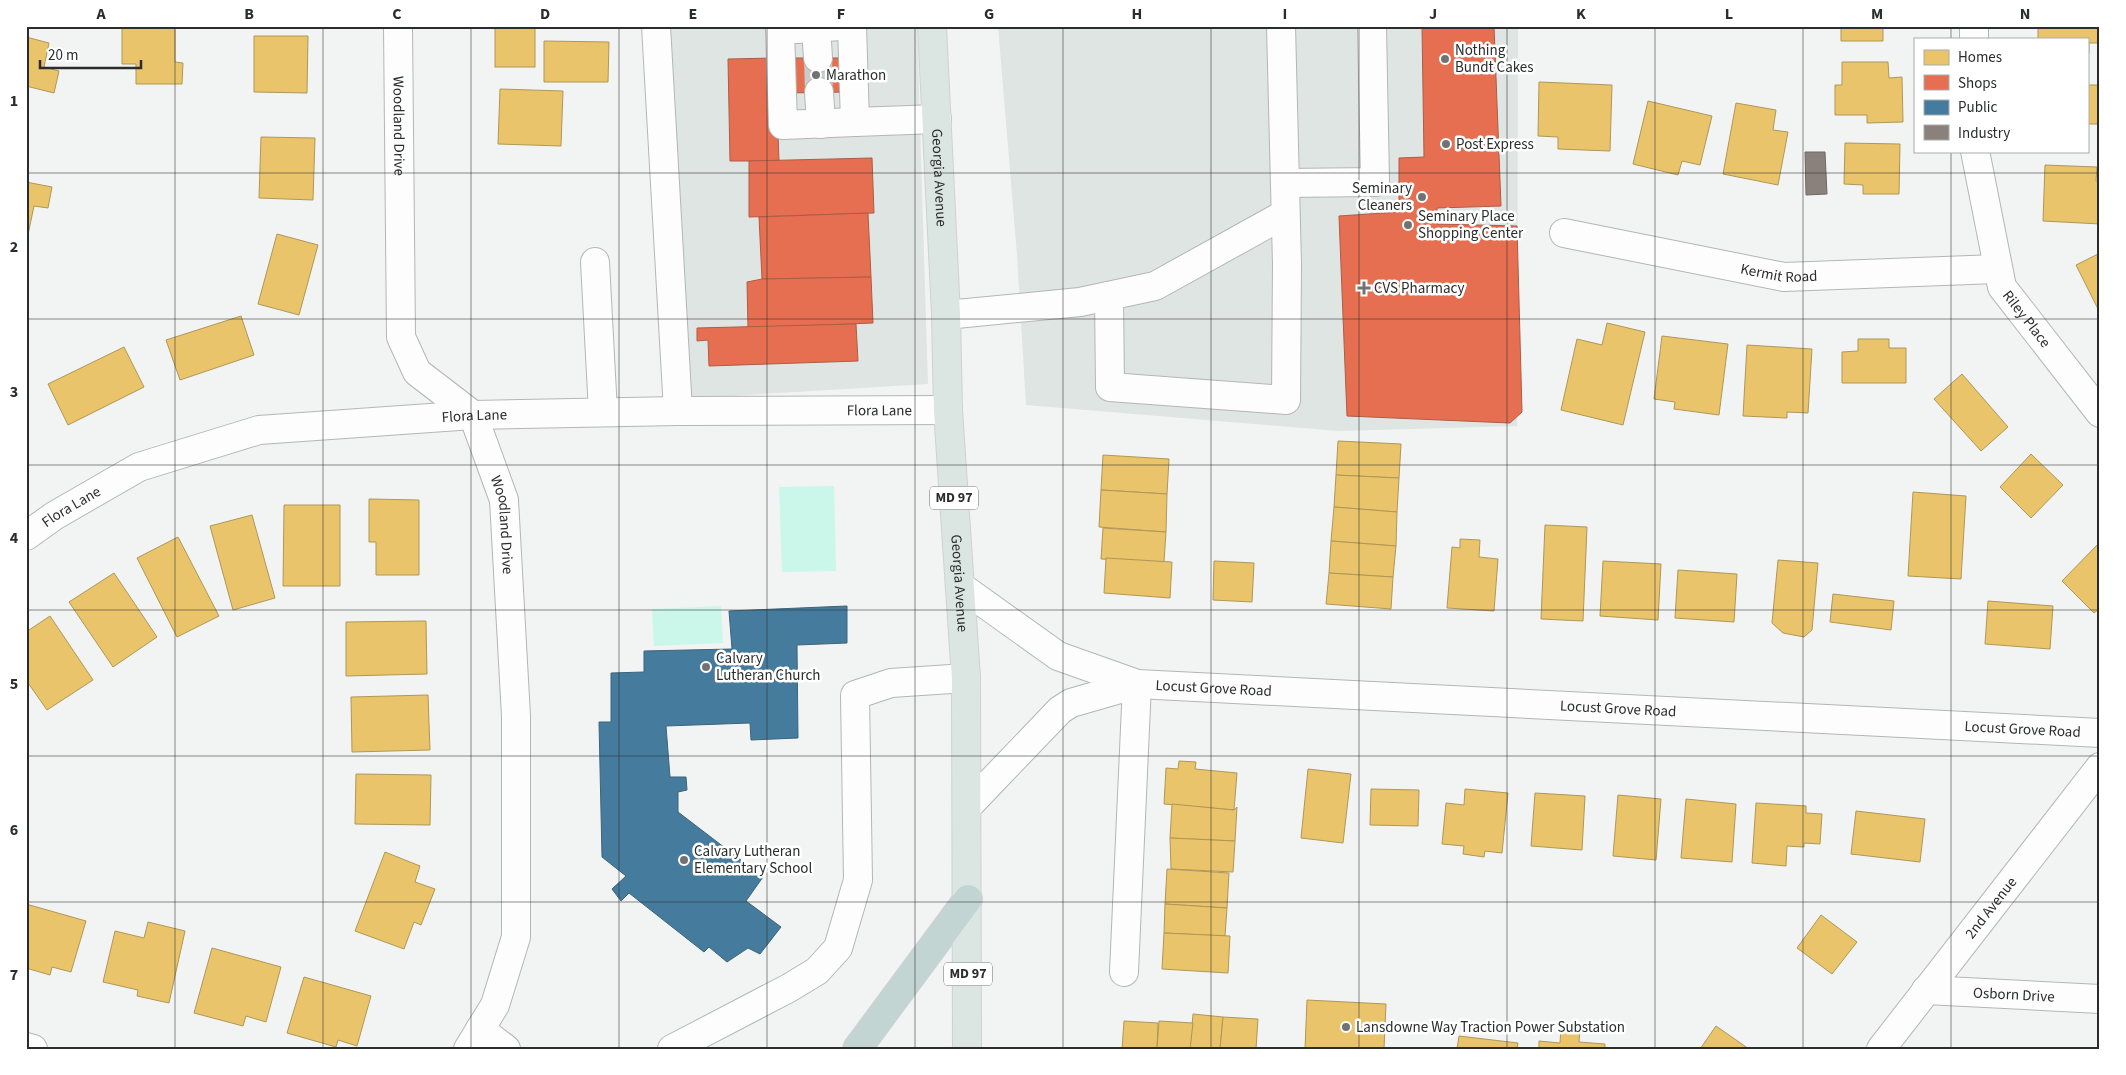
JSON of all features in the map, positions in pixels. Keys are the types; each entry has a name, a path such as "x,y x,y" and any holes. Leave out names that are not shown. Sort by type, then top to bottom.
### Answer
{"highway":[{"path":"858,1049 968,900"}],"main road":[{"name":"Georgia Avenue","path":"932,26 946,315 948,410 966,678 968,806 967,1049"}],"street":[{"name":"Woodland Drive","path":"398,26 401,337 417,372 473,415 504,500 516,716 516,937 495,1005 474,1039"},
{"path":"656,26 678,411"},
{"path":"852,26 855,122"},
{"path":"1109,296 1110,387 1286,400 1281,26"},
{"path":"1284,183 1375,182 1372,26"},
{"path":"818,58 812,27 780,29 783,125 937,120"},
{"path":"819,92 820,124"},
{"name":"Riley Place","path":"1975,152 2002,287 2100,413"},
{"path":"946,315 1034,308 1109,296 1155,286 1285,214"},
{"name":"Kermit Road","path":"1564,233 1784,277 1997,269"},
{"path":"594,262 603,412"},
{"name":"Flora Lane","path":"26,536 54,516 139,467 259,430 473,415 678,411 948,410"},
{"name":"Locust Grove Road","path":"960,586 1058,656 1137,684 2100,733"},
{"path":"672,1049 803,980 817,971 838,948 858,880 855,695 891,683 966,678"},
{"path":"1124,972 1137,684"},
{"name":"Locust Grove Road","path":"968,806 1060,710 1071,703 1137,684"},
{"name":"2nd Avenue","path":"1881,1049 2100,767"},
{"name":"Osborn Drive","path":"1926,990 2100,999"},
{"path":"474,1039 506,1049"},
{"path":"26,1047 33,1049"}],"shaded area":[{"path":"664,26 917,26 928,384 682,399"},
{"path":"998,26 1518,26 1517,426 1338,431 1026,405 1017,255"}],"green space":[{"path":"834,486 836,571 782,572 779,487"},
{"path":"721,606 723,643 654,646 652,609"}],"building: Homes":[{"path":"495,26 535,26 535,67 495,67"},
{"path":"1841,26 1893,27 1883,27 1883,41 1841,41"},
{"path":"2038,26 2100,26 2100,43 2089,43 2089,53 2088,38 2038,38"},
{"path":"122,27 175,27 175,62 183,63 182,84 136,84 136,64 122,64"},
{"path":"254,36 308,36 307,93 254,92"},
{"path":"26,37 49,43 44,67 59,71 54,93 26,86"},
{"path":"544,41 609,42 608,82 544,82"},
{"path":"1842,62 1888,62 1889,78 1902,77 1903,122 1867,123 1867,115 1835,115 1835,85 1842,85"},
{"path":"1539,82 1612,85 1610,151 1558,149 1558,137 1538,136"},
{"path":"2088,85 2100,85 2100,124 2088,124"},
{"path":"500,89 563,91 561,146 498,144"},
{"path":"1648,101 1712,116 1700,165 1682,161 1678,175 1633,164"},
{"path":"1736,103 1776,110 1773,130 1788,132 1778,185 1723,174"},
{"path":"261,137 315,138 313,200 259,198"},
{"path":"1845,143 1900,144 1899,194 1863,194 1863,185 1844,184"},
{"path":"2045,165 2097,167 2096,181 2100,182 2100,224 2043,221"},
{"path":"26,182 52,187 48,208 34,206 26,244"},
{"path":"277,234 318,245 299,315 258,304"},
{"path":"2100,253 2100,313 2076,265"},
{"path":"241,316 254,355 180,380 166,340"},
{"path":"1607,323 1645,332 1623,425 1561,410 1577,339 1602,345"},
{"path":"1662,336 1728,344 1719,415 1674,409 1675,402 1654,399"},
{"path":"1858,339 1889,339 1889,348 1906,348 1906,383 1842,383 1842,352 1858,351"},
{"path":"1747,345 1812,349 1808,413 1787,412 1787,418 1743,416"},
{"path":"124,347 144,387 68,425 48,384"},
{"path":"1962,374 2008,427 1981,451 1934,399"},
{"path":"1338,441 1401,444 1399,478 1336,475"},
{"path":"2031,454 2063,485 2031,518 2000,487"},
{"path":"1103,455 1169,459 1167,494 1101,490"},
{"path":"1336,475 1399,478 1397,512 1334,507"},
{"path":"1101,490 1167,494 1166,532 1099,527"},
{"path":"1913,492 1966,496 1961,579 1908,576"},
{"path":"369,499 419,500 419,575 376,575 376,542 369,542"},
{"path":"284,505 340,505 340,586 283,586"},
{"path":"1334,507 1397,512 1396,546 1331,541"},
{"path":"252,515 275,598 233,610 210,526"},
{"path":"1545,525 1587,527 1583,621 1541,619"},
{"path":"1103,528 1166,532 1164,562 1101,559"},
{"path":"178,537 219,616 177,637 137,558"},
{"path":"1460,539 1480,540 1479,557 1498,559 1494,611 1447,608 1452,547 1460,548"},
{"path":"1331,541 1396,546 1393,577 1329,573"},
{"path":"2100,542 2100,608 2094,613 2062,581"},
{"path":"1106,558 1172,562 1170,598 1104,593"},
{"path":"1778,560 1818,563 1812,630 1804,637 1783,633 1772,623"},
{"path":"1214,561 1254,563 1252,602 1213,600"},
{"path":"1603,561 1661,564 1658,620 1600,616"},
{"path":"1678,570 1737,574 1734,622 1675,618"},
{"path":"114,573 157,637 113,667 69,602"},
{"path":"1329,573 1393,577 1391,609 1326,604"},
{"path":"1833,594 1894,601 1891,630 1830,622"},
{"path":"1988,601 2053,606 2050,649 1985,644"},
{"path":"50,616 93,680 47,710 26,680 26,632"},
{"path":"426,621 427,674 346,676 346,622"},
{"path":"428,695 430,750 352,752 351,697"},
{"path":"1179,761 1196,762 1195,769 1237,773 1234,810 1164,804 1166,768 1178,769"},
{"path":"1308,769 1351,774 1343,843 1301,838"},
{"path":"356,774 431,775 430,825 355,824"},
{"path":"1371,789 1419,790 1418,826 1370,825"},
{"path":"1465,789 1508,793 1502,853 1485,851 1484,857 1463,854 1464,846 1442,844 1446,803 1464,805"},
{"path":"1535,793 1585,796 1582,850 1531,846"},
{"path":"1618,795 1661,799 1656,860 1613,856"},
{"path":"1686,799 1736,804 1732,862 1681,858"},
{"path":"1756,803 1806,806 1806,813 1822,814 1820,844 1804,843 1804,847 1787,846 1786,866 1752,863"},
{"path":"1172,804 1234,810 1237,807 1235,841 1170,838"},
{"path":"1856,811 1925,819 1920,862 1851,854"},
{"path":"1170,838 1235,841 1233,872 1171,869"},
{"path":"385,852 420,866 415,882 435,889 421,925 414,922 404,949 355,931"},
{"path":"1167,869 1229,873 1227,908 1165,904"},
{"path":"26,904 86,921 71,972 52,967 50,975 26,968"},
{"path":"1165,904 1227,908 1225,936 1164,933"},
{"path":"1821,915 1857,942 1832,974 1797,948"},
{"path":"148,922 185,931 169,1003 137,996 138,990 103,982 115,931 144,938"},
{"path":"1164,933 1230,936 1228,973 1162,969"},
{"path":"212,948 281,967 266,1022 246,1016 243,1026 194,1013"},
{"path":"304,977 371,996 357,1046 338,1040 336,1047 287,1033"},
{"name":"Lansdowne Way Traction Power Substation","path":"1307,1000 1386,1004 1384,1049 1305,1049"},
{"path":"1193,1014 1223,1017 1220,1049 1190,1049"},
{"path":"1223,1017 1258,1019 1256,1049 1220,1049"},
{"path":"1124,1021 1158,1023 1157,1049 1122,1049"},
{"path":"1159,1021 1193,1023 1190,1049 1157,1049"},
{"path":"1716,1026 1749,1049 1700,1049"},
{"path":"1561,1027 1580,1029 1579,1042 1605,1044 1605,1049 1539,1049 1539,1041 1560,1043"},
{"path":"1459,1036 1518,1043 1517,1049 1457,1049"}],"building: Shops":[{"name":"Seminary Place Shopping Center","path":"1422,26 1494,26 1501,206 1437,208 1437,224 1517,226 1522,412 1510,423 1347,416 1339,216 1399,212 1399,158 1424,157"},
{"path":"775,58 779,161 730,161 728,59"},
{"name":"Marathon","path":"786,58 846,58 847,92 787,93"},
{"path":"872,158 874,213 749,217 749,161"},
{"path":"868,213 871,277 762,279 759,217"},
{"path":"871,277 873,323 748,328 747,282 762,279"},
{"path":"856,324 858,361 709,366 708,340 697,341 697,328"}],"building: Public":[{"path":"847,606 847,643 797,645 798,738 751,740 750,723 666,726 670,777 686,777 687,790 678,792 678,812 763,877 746,901 781,927 760,954 748,948 727,962 709,947 704,952 629,893 621,901 612,889 626,876 602,857 599,722 611,722 611,673 644,672 644,651 732,649 729,611"}],"building: Industry":[{"path":"1805,152 1825,152 1827,194 1806,195"}],"tunnel":[{"path":"818,58 819,92"}],"place":[{"name":"Nothing Bundt Cakes","path":"1445,59"},
{"name":"Marathon","path":"816,75"},
{"name":"Post Express","path":"1446,144"},
{"name":"Seminary Cleaners","path":"1422,197"},
{"name":"Seminary Place Shopping Center","path":"1408,225"},
{"name":"CVS Pharmacy","path":"1364,288"},
{"name":"Calvary Lutheran Church","path":"706,667"},
{"name":"Calvary Lutheran Elementary School","path":"684,860"},
{"name":"Lansdowne Way Traction Power Substation","path":"1346,1027"}]}
